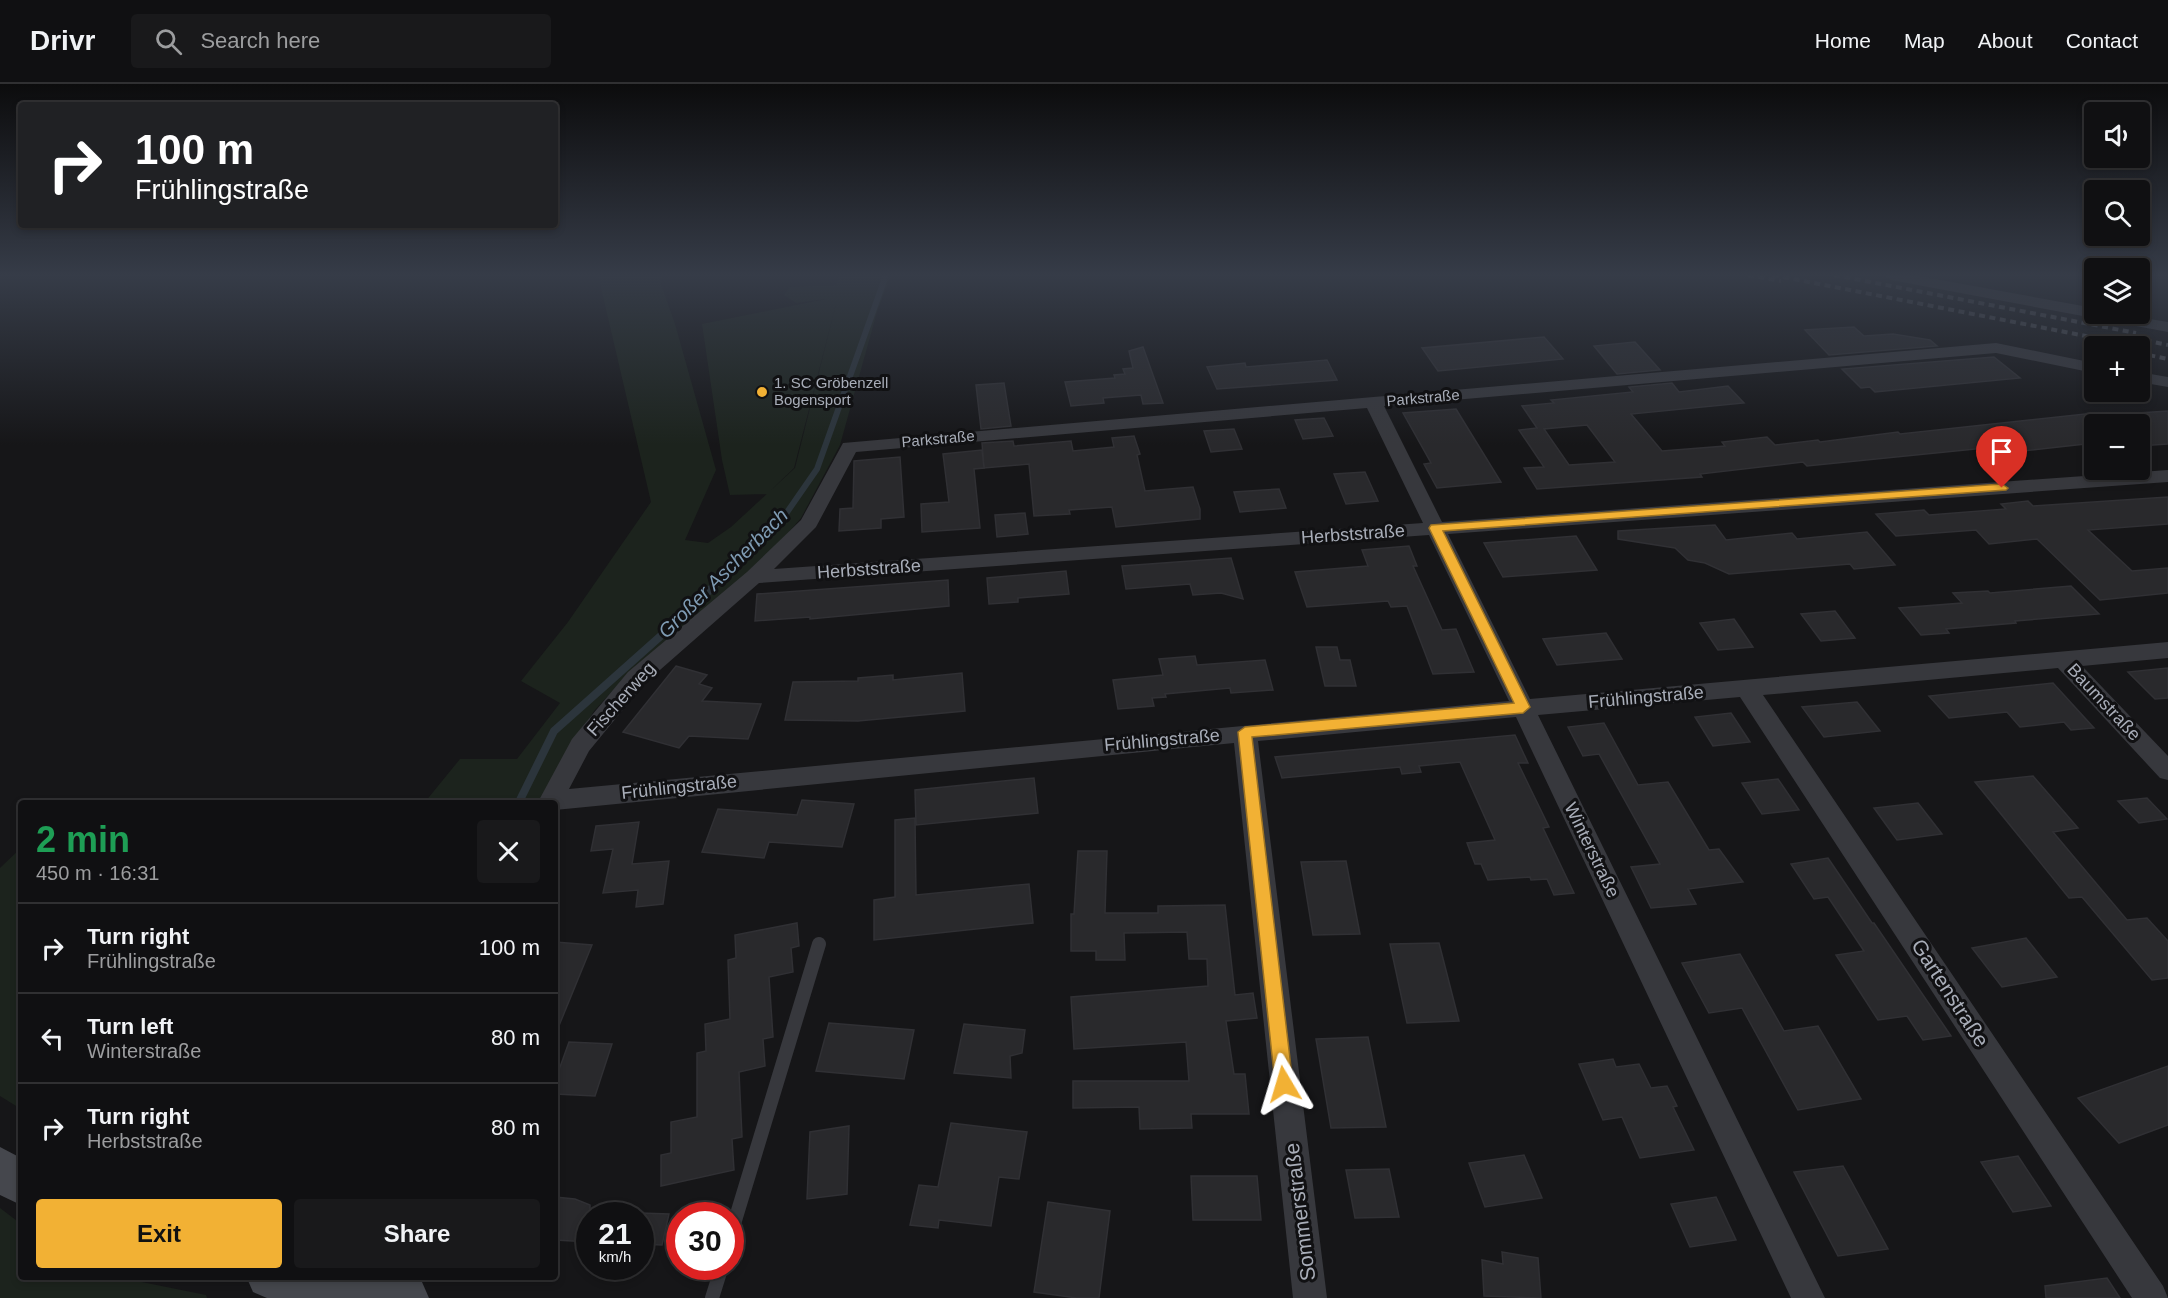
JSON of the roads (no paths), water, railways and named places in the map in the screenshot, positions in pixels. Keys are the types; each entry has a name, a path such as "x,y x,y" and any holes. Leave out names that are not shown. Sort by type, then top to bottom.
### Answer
{"main road":[{"path":"0,1169 18,1181"},
{"path":"292,1280 406,1298"}],"street":[{"name":"Parkstraße","path":"849,447 1996,348 2084,366"},
{"path":"2150,379 2168,382"},
{"name":"Winterstraße","path":"1373,402 1808,1298"},
{"name":"Fischerweg","path":"552,800 580,745 636,678 754,577 809,523 849,447"},
{"name":"Herbststraße","path":"754,577 2168,476"},
{"name":"Frühlingstraße","path":"558,800 1245,732 2168,650"},
{"name":"Baumstraße","path":"2064,660 2168,771"},
{"name":"Gartenstraße","path":"1748,689 2151,1298"},
{"name":"Sommerstraße","path":"1245,732 1310,1298"}],"lane":[{"path":"741,1202 819,944"},
{"path":"712,1298 718,1280"}],"waterway":[{"name":"Großer Ascherbach","path":"769,532 783,518 817,469 866,332"},
{"name":"Großer Ascherbach","path":"520,800 554,731 682,617 769,532"}],"railway":[{"path":"2063,332 2086,336"},
{"path":"2129,332 2136,333"},
{"path":"2150,341 2168,345"},
{"path":"2150,355 2168,359"}],"place":[{"name":"1. SC Gröbenzell Bogensport","path":"762,392"}]}
